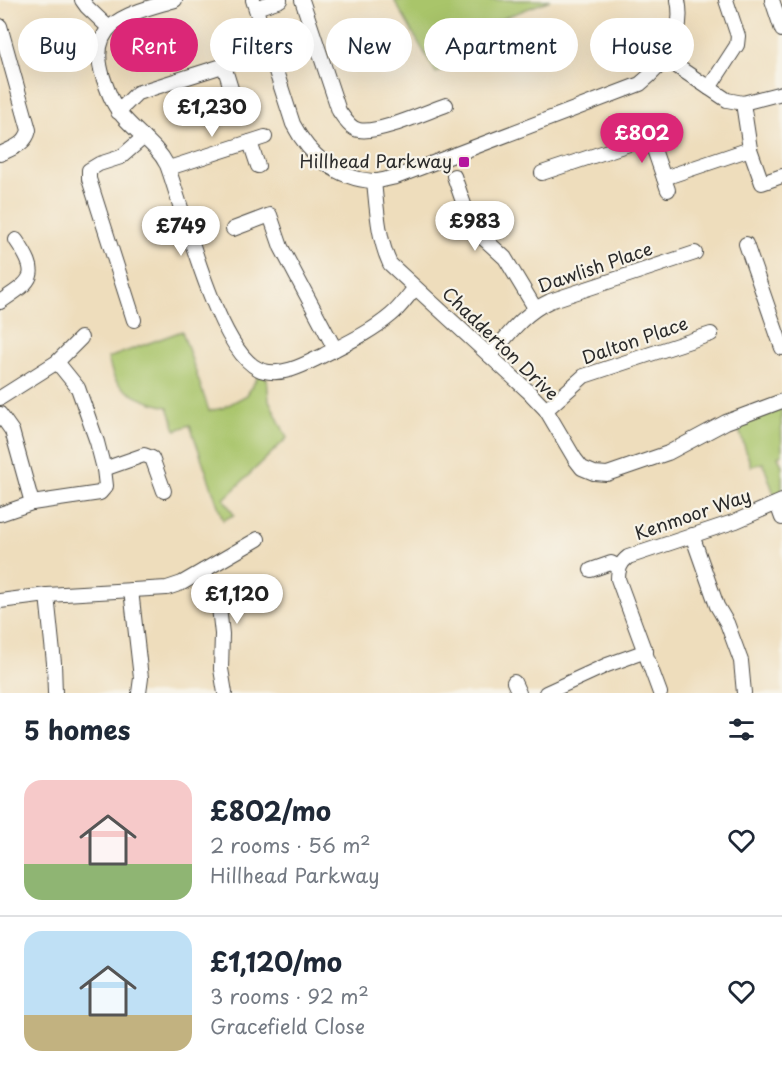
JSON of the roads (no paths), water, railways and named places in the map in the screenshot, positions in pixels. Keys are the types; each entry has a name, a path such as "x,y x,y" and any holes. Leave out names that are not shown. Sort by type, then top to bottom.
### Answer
{"street":[{"path":"82,0 110,28 98,49 98,61 112,103 118,112 161,154 169,168 208,290 239,353 249,363 262,371 279,373 300,366 376,327 392,314 415,288"},
{"path":"120,18 175,0"},
{"path":"280,0 255,4 293,124 302,140 333,169 347,176 374,182 396,177 622,92 640,84 655,72"},
{"path":"302,0 339,111 357,130 373,131 446,105"},
{"path":"678,0 680,18"},
{"path":"709,88 737,45 738,36 726,0"},
{"path":"772,0 782,30"},
{"path":"0,26 29,130 23,142 0,154"},
{"path":"118,112 137,93 229,64 233,95"},
{"path":"685,72 726,100 743,103 782,93"},
{"path":"743,103 750,149 762,183 782,176"},
{"path":"543,174 648,133 666,184 750,149"},
{"path":"134,320 89,179 89,170 121,157 144,137"},
{"path":"169,168 265,137"},
{"path":"250,142 258,166"},
{"path":"454,176 468,216 481,236 505,258 535,308"},
{"name":"Chadderton Drive","path":"374,182 383,250 390,264 546,410 582,468 594,473 607,474 668,453 726,423 782,400"},
{"path":"233,229 270,215 281,247 335,349"},
{"path":"0,302 23,287 32,270 28,258 16,240"},
{"path":"746,244 782,348"},
{"name":"Dawlish Place","path":"490,356 521,320 535,308 695,253"},
{"name":"Dalton Place","path":"546,410 584,376 711,334"},
{"path":"0,398 57,362 81,338"},
{"path":"0,514 32,503 100,493 106,486 97,442 78,388 57,362"},
{"path":"0,414 12,431 32,503"},
{"path":"104,469 144,455 152,458 164,491"},
{"path":"779,503 782,518"},
{"name":"Kenmoor Way","path":"591,570 611,563 619,567 628,557 736,521 779,503"},
{"path":"693,535 717,606 727,623 741,661 744,693"},
{"path":"0,601 46,595 167,588 182,584 258,539"},
{"path":"619,567 618,579 660,693"},
{"path":"203,571 218,598 222,634 221,669 225,693"},
{"path":"131,590 141,678 139,693"},
{"path":"46,595 54,663 54,693"},
{"path":"546,693 573,687 646,651"}],"place":[{"name":"Hillhead Parkway","path":"464,162"}]}
